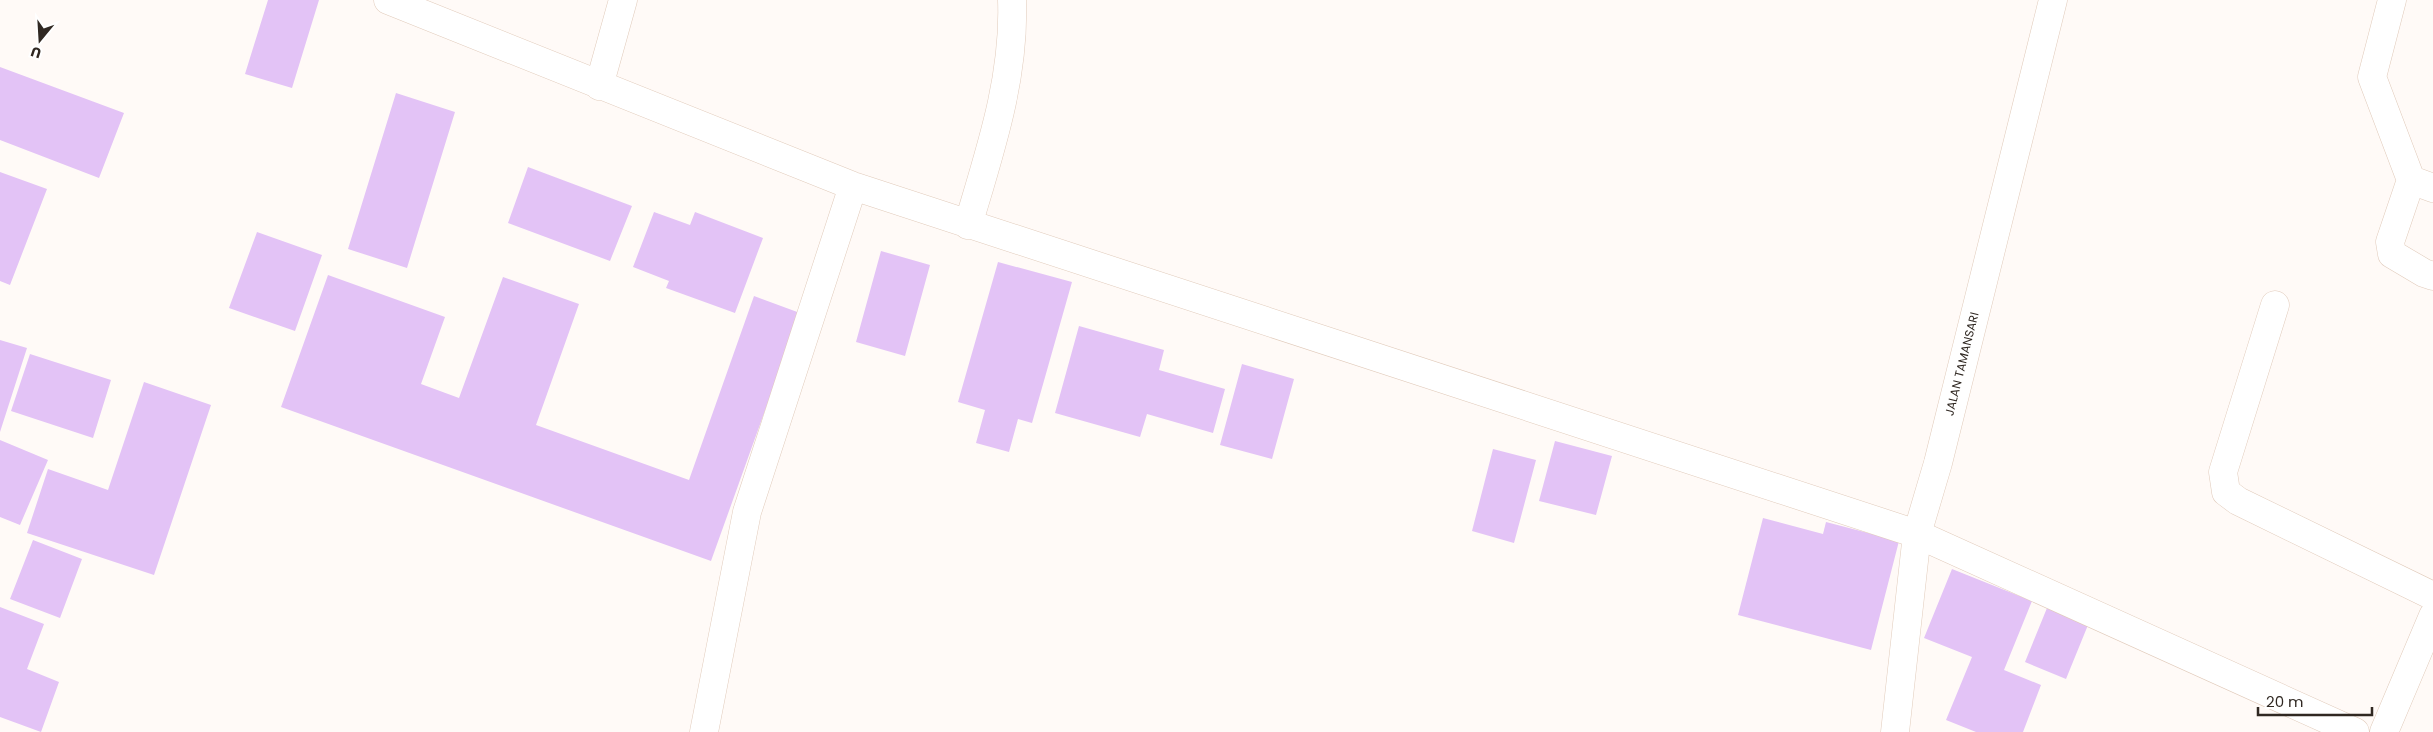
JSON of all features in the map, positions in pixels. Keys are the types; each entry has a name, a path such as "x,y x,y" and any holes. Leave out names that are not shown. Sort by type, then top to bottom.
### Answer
{"street":[{"path":"388,0 853,186 1917,534 2355,732"},
{"path":"599,86 623,0"},
{"path":"968,225 998,125 1010,56 1012,0"},
{"name":"JALAN TAMANSARI","path":"1895,732 1917,534 1938,463 2053,0"},
{"path":"2392,0 2372,77 2422,184 2390,242 2392,254 2424,273 2433,276"},
{"path":"704,732 746,512 853,186"},
{"path":"2275,305 2224,472 2226,492 2257,511 2433,596"},
{"path":"2384,732 2433,616"}],"building":[{"path":"268,0 319,0 292,88 245,74"},
{"path":"0,67 124,113 99,178 0,140"},
{"path":"396,93 455,112 407,268 348,249"},
{"path":"528,167 632,206 610,261 508,223"},
{"path":"0,172 47,189 10,285 0,281"},
{"path":"654,212 690,225 695,212 763,238 735,313 666,288 669,281 633,267"},
{"path":"257,232 322,255 295,331 229,308"},
{"path":"881,251 930,265 905,356 856,342"},
{"path":"998,262 1072,282 1032,423 1018,419 1009,452 976,443 985,410 958,402"},
{"path":"328,275 445,317 421,384 459,398 503,277 579,304 536,425 689,480 754,296 800,313 711,561 281,407"},
{"path":"1079,326 1164,350 1159,370 1225,389 1213,433 1147,414 1140,437 1055,413"},
{"path":"0,340 27,348 0,432"},
{"path":"30,354 111,380 93,438 11,411"},
{"path":"1242,364 1294,379 1272,459 1220,445"},
{"path":"144,382 211,405 154,575 27,533 48,469 108,490"},
{"path":"0,440 48,460 20,525 0,517"},
{"path":"1555,441 1612,456 1596,515 1539,501"},
{"path":"1493,449 1536,460 1514,543 1472,531"},
{"path":"1763,518 1823,534 1826,522 1899,541 1871,650 1738,615"},
{"path":"33,540 82,559 60,618 10,599"},
{"path":"1952,569 2032,601 2004,670 2041,685 2023,732 1976,732 1946,720 1972,657 1924,638"},
{"path":"0,607 44,624 27,669 59,682 41,732 0,717"},
{"path":"2047,608 2088,625 2066,679 2025,662"}]}
